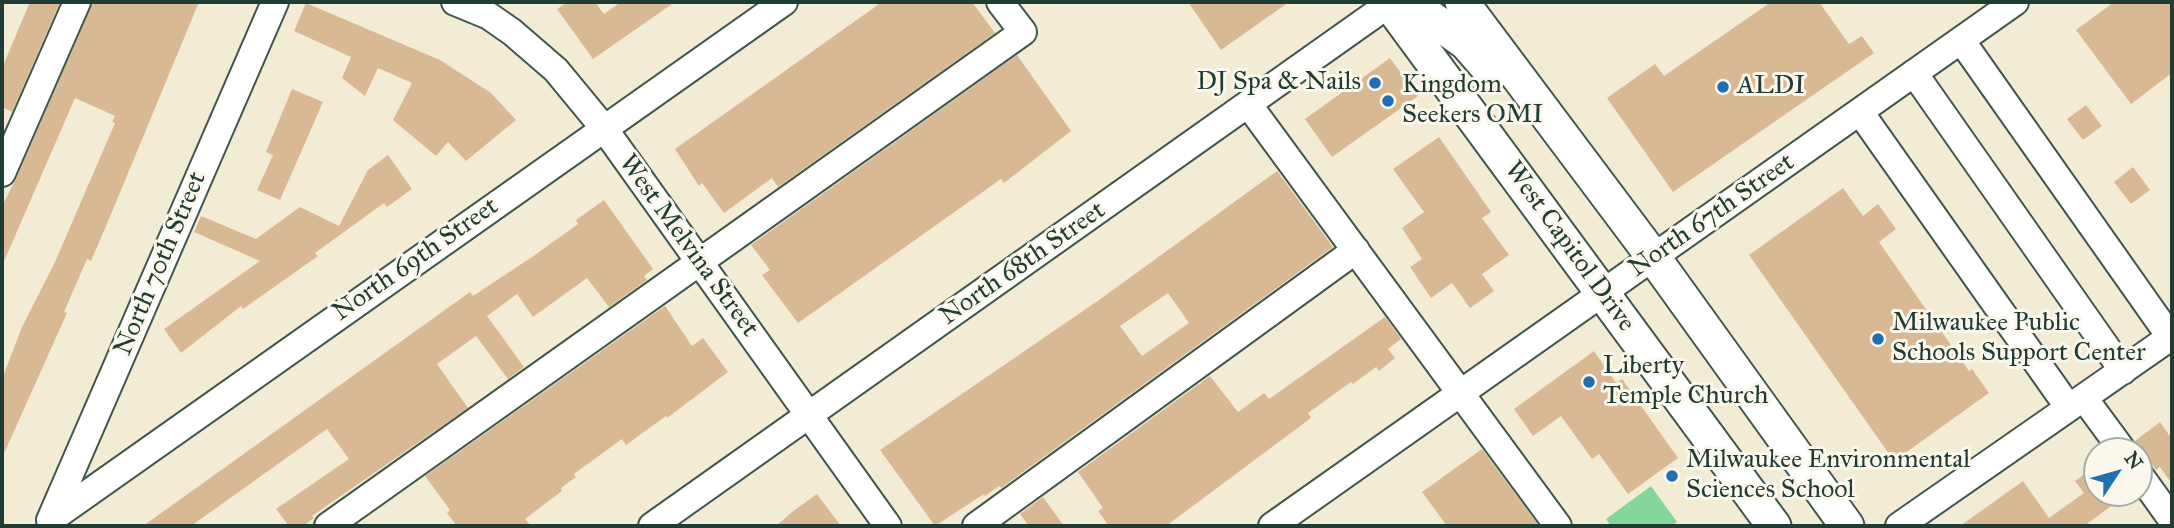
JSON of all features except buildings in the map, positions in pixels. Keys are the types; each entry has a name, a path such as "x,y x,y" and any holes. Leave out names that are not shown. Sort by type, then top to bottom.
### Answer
{"main road":[{"path":"1390,2 1420,10 1466,43 1511,95 1543,109"},
{"name":"West Capitol Drive","path":"1390,2 1774,526"},
{"path":"1462,2 1654,258 1847,526"}],"street":[{"path":"2,173 77,2"},
{"name":"North 70th Street","path":"49,523 275,2"},
{"name":"West Melvina Street","path":"455,2 493,9 556,70 603,127 888,526"},
{"name":"North 69th Street","path":"49,523 603,127 783,2"},
{"path":"328,526 1023,32 1000,2"},
{"name":"North 68th Street","path":"652,526 1390,2"},
{"name":"North 67th Street","path":"1272,526 2015,2"},
{"path":"1899,526 2171,337 1961,40"},
{"path":"1914,73 2123,371"},
{"path":"1248,104 1558,526"},
{"path":"1860,112 2076,403 2109,437"},
{"path":"976,526 1356,250"},
{"path":"2153,494 2172,520"}],"green space":[{"path":"1651,486 1677,522 1671,526 1611,526 1606,519"}],"place":[{"name":"DJ Spa & Nails","path":"1375,83"},
{"name":"ALDI","path":"1723,87"},
{"name":"Kingdom Seekers OMI","path":"1388,101"},
{"name":"Milwaukee Public Schools Support Center","path":"1878,339"},
{"name":"Liberty Temple Church","path":"1589,382"},
{"name":"Milwaukee Environmental Sciences School","path":"1672,476"}]}
